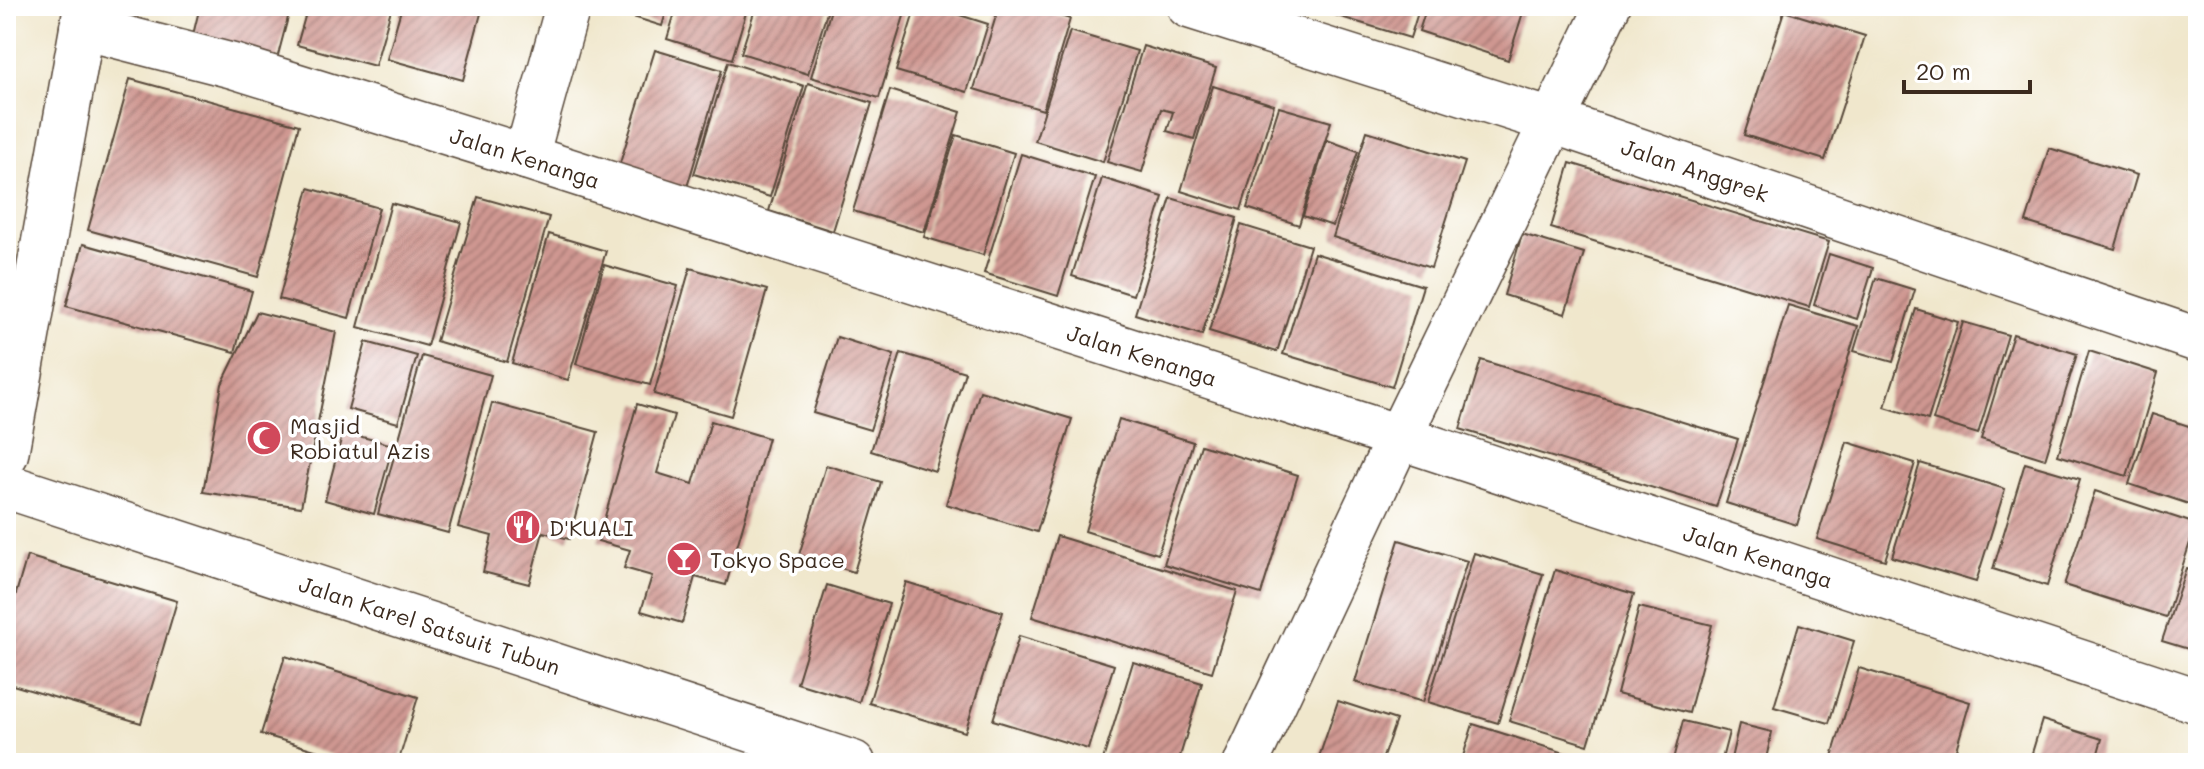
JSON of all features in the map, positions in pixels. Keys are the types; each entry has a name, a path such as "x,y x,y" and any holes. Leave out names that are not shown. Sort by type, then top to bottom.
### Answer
{"street":[{"path":"526,157 568,6"},
{"name":"Jalan Anggrek","path":"1189,6 1552,121 2198,340"},
{"path":"1246,763 1399,437 1608,6"},
{"path":"6,454 84,16"},
{"name":"Jalan Kenanga","path":"84,16 1399,437 2198,701"},
{"name":"Jalan Karel Satsuit Tubun","path":"6,486 853,763"}],"building":[{"path":"200,6 291,6 277,59 193,35"},
{"path":"308,6 392,6 375,66 297,45"},
{"path":"402,6 483,6 463,80 387,59"},
{"path":"598,6 668,6 662,26"},
{"path":"677,6 748,6 732,59 667,39"},
{"path":"756,6 829,6 808,74 741,53"},
{"path":"832,6 907,6 879,98 811,77"},
{"path":"916,6 931,6 988,24 967,92 896,71"},
{"path":"999,6 1029,6 1070,19 1043,110 974,89"},
{"path":"1330,6 1420,6 1410,38 1328,13"},
{"path":"1427,6 1525,6 1508,60 1419,31"},
{"path":"1784,11 1865,36 1825,160 1744,135"},
{"path":"1070,31 1137,51 1103,162 1035,141"},
{"path":"1143,46 1216,68 1194,139 1167,131 1173,112 1161,109 1142,172 1107,162"},
{"path":"655,50 722,70 684,197 616,176"},
{"path":"728,62 804,86 770,197 694,174"},
{"path":"130,79 299,125 258,277 88,230"},
{"path":"808,83 872,103 833,231 769,211"},
{"path":"1213,86 1274,105 1241,210 1181,191"},
{"path":"890,90 961,112 924,232 853,211"},
{"path":"1279,107 1331,122 1299,225 1247,208"},
{"path":"1367,131 1465,162 1431,268 1333,237"},
{"path":"956,135 1014,153 983,255 924,237"},
{"path":"1327,140 1358,151 1333,226 1303,216"},
{"path":"2049,148 2137,175 2115,249 2026,222"},
{"path":"1021,154 1095,177 1058,296 984,273"},
{"path":"1570,163 1829,242 1809,307 1551,228"},
{"path":"1102,178 1163,197 1133,295 1072,276"},
{"path":"309,188 379,208 349,318 279,299"},
{"path":"478,197 549,217 507,362 436,341"},
{"path":"1171,198 1237,218 1202,335 1135,314"},
{"path":"391,203 461,222 427,346 358,327"},
{"path":"1241,225 1310,246 1277,352 1209,331"},
{"path":"549,234 606,251 568,380 512,363"},
{"path":"1522,234 1584,253 1565,314 1504,295"},
{"path":"83,244 252,291 235,352 66,306"},
{"path":"1314,253 1423,286 1392,387 1283,354"},
{"path":"1829,254 1873,268 1857,319 1814,305"},
{"path":"604,265 678,286 650,385 576,364"},
{"path":"690,268 767,290 731,416 654,394"},
{"path":"1876,278 1915,290 1893,362 1854,351"},
{"path":"1788,305 1858,326 1797,525 1726,503"},
{"path":"1916,309 1958,322 1928,420 1885,407"},
{"name":"Masjid Robiatul Azis","path":"257,312 336,332 301,507 203,492 222,384"},
{"path":"1963,322 2008,335 1978,434 1933,420"},
{"path":"2013,334 2077,354 2045,459 1981,439"},
{"path":"837,337 894,355 870,430 813,413"},
{"path":"366,342 417,356 398,423 348,409"},
{"path":"2089,351 2158,373 2127,476 2058,455"},
{"path":"901,353 965,372 935,471 871,451"},
{"path":"422,356 491,375 448,533 378,514"},
{"path":"1481,360 1738,439 1716,507 1460,429"},
{"path":"980,391 1072,419 1037,532 946,504"},
{"path":"492,403 598,432 569,539 543,532 529,584 483,572 492,536 458,527"},
{"path":"637,404 674,415 657,473 693,484 711,421 768,438 726,585 695,577 682,623 641,611 652,576 624,568 630,550 598,541"},
{"path":"2152,414 2198,429 2198,507 2129,484"},
{"path":"1119,419 1193,442 1158,554 1085,531"},
{"path":"343,432 393,445 374,514 325,500"},
{"path":"1847,442 1915,463 1885,560 1817,539"},
{"path":"1201,445 1298,475 1261,594 1164,564"},
{"path":"1920,463 2005,489 1976,582 1892,557"},
{"path":"2025,463 2080,479 2047,586 1993,569"},
{"path":"826,465 881,482 854,572 799,555"},
{"path":"2095,491 2196,524 2166,617 2064,585"},
{"path":"1057,536 1237,591 1212,672 1032,617"},
{"path":"1399,540 1467,561 1423,702 1355,682"},
{"path":"1474,553 1543,574 1498,723 1428,702"},
{"path":"27,556 177,601 141,723 6,683 6,628"},
{"path":"2186,568 2198,572 2198,652 2162,641"},
{"path":"1555,570 1634,594 1588,745 1509,721"},
{"path":"906,582 1003,612 965,732 869,703"},
{"path":"827,585 889,604 859,702 797,683"},
{"path":"1639,607 1712,625 1689,713 1617,694"},
{"path":"1799,624 1854,641 1829,723 1774,707"},
{"path":"1019,636 1114,665 1088,749 993,720"},
{"path":"285,656 418,697 398,763 330,763 332,755 261,734"},
{"path":"1133,662 1202,683 1178,763 1102,763"},
{"path":"1859,668 1970,702 1952,763 1830,763"},
{"path":"1338,701 1396,720 1381,763 1317,763"},
{"path":"2042,720 2102,739 2095,763 2029,763"},
{"path":"1683,721 1729,732 1721,763 1672,763"},
{"path":"1473,724 1571,755 1569,763 1461,763"},
{"path":"1739,724 1772,732 1765,763 1730,763"}],"place":[{"name":"Masjid Robiatul Azis","path":"264,438"},
{"name":"D'KUALI","path":"523,527"},
{"name":"Tokyo Space","path":"684,559"}]}
